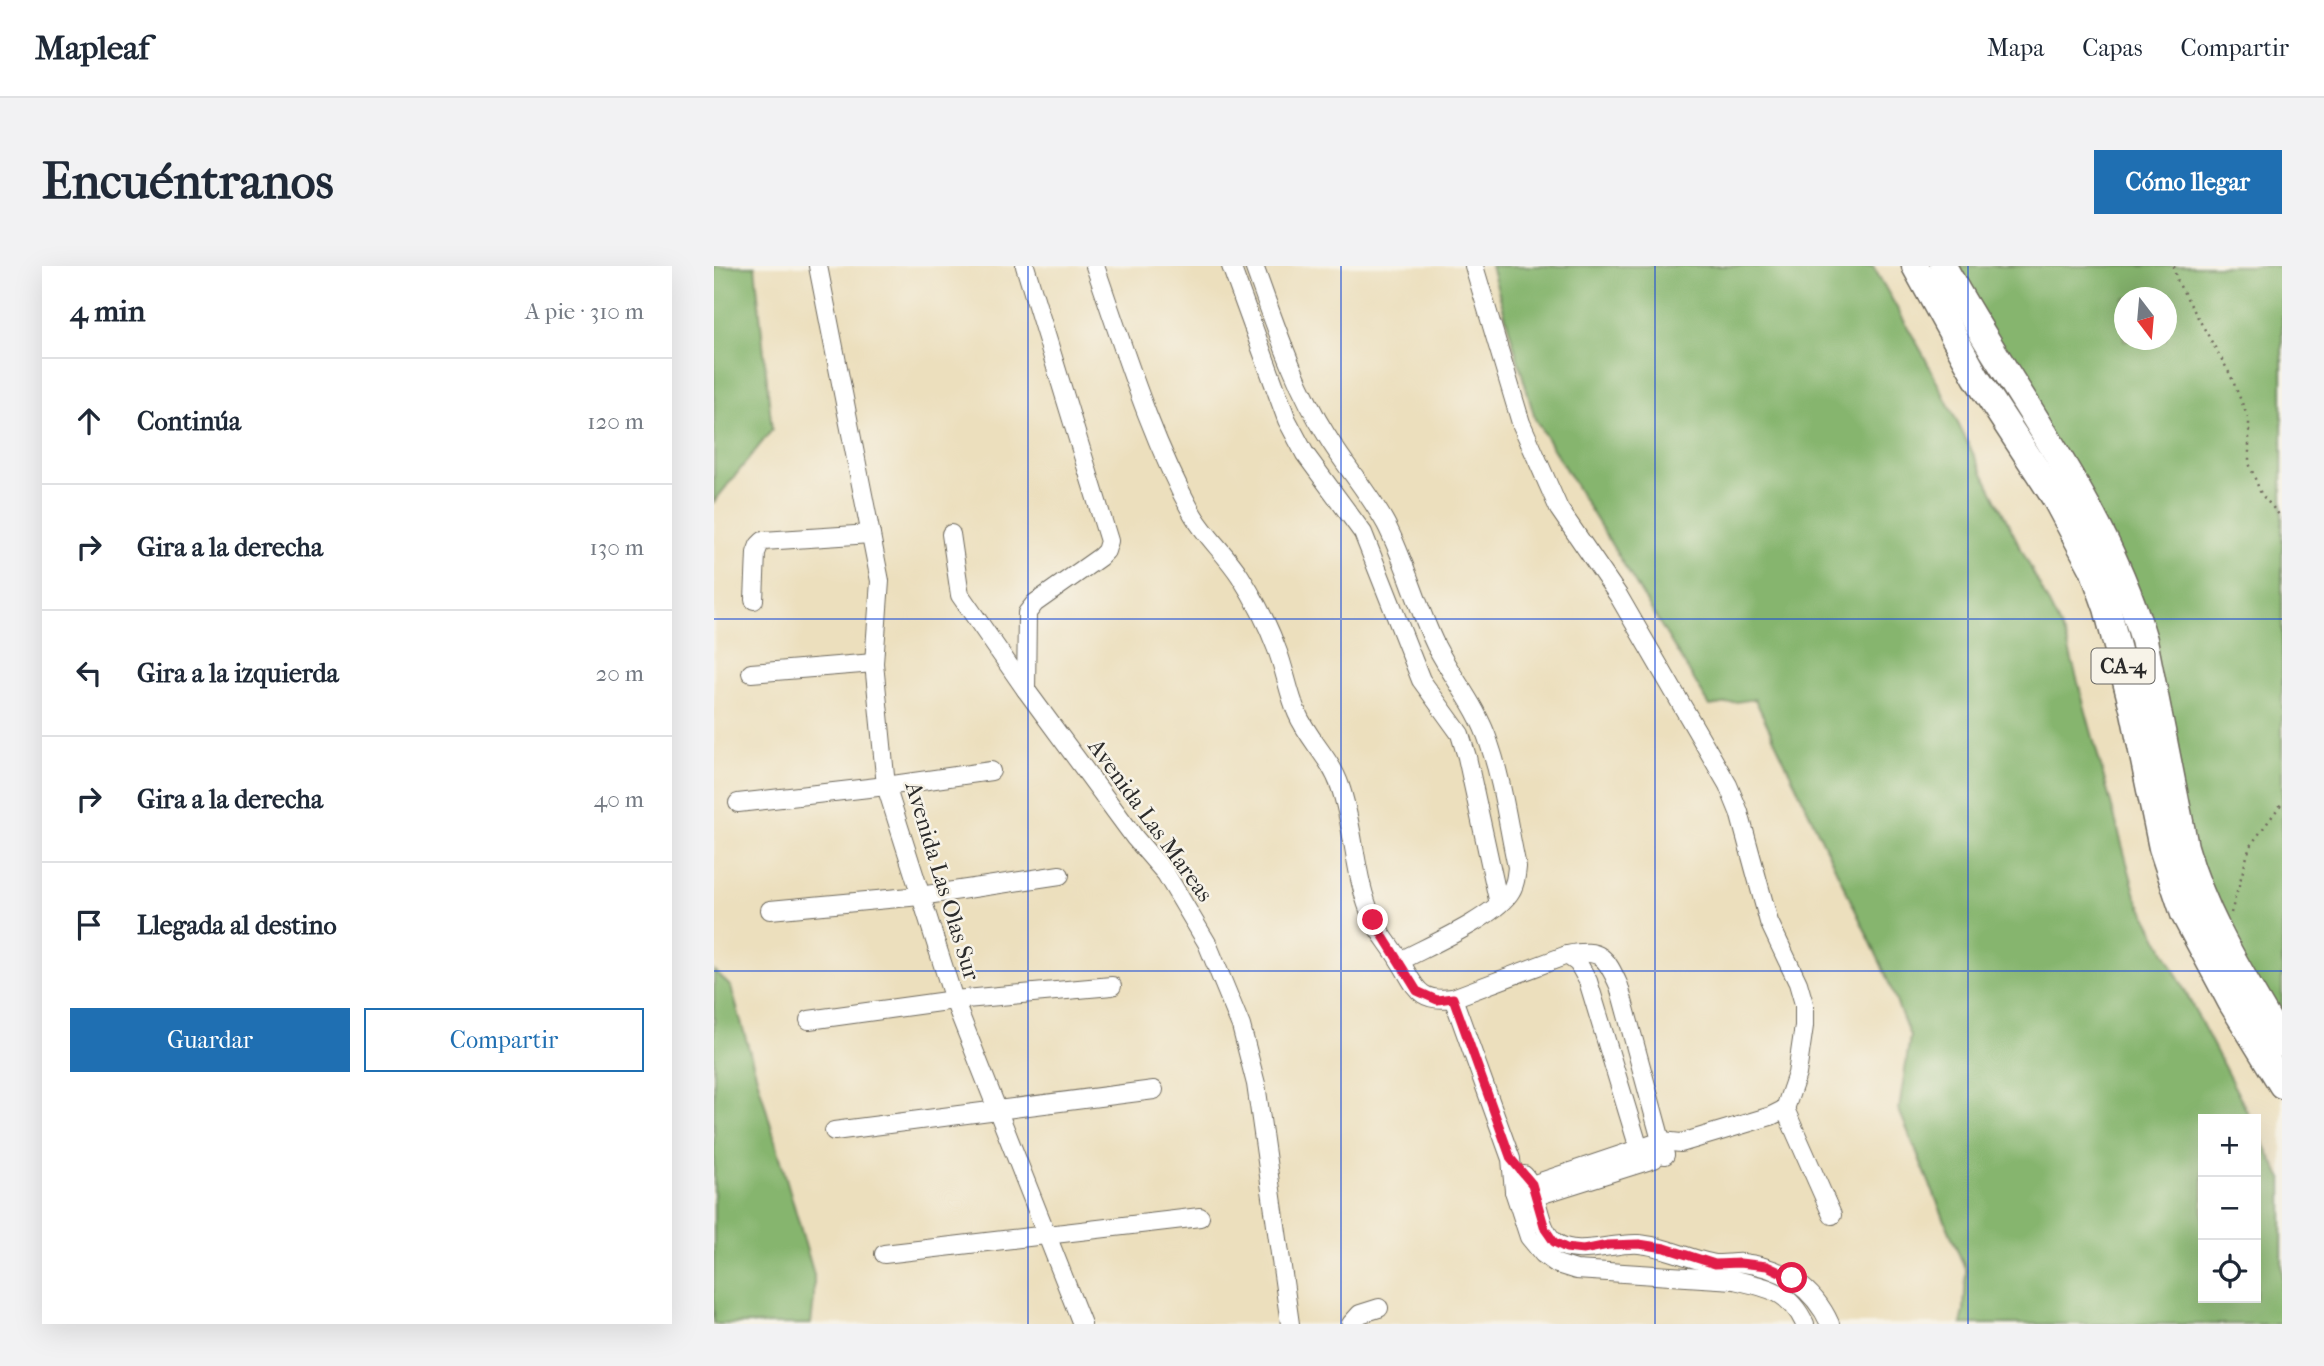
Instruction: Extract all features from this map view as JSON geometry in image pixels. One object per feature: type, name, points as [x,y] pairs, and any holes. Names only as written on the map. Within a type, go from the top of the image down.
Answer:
[{"type":"highway","name":"CA-4","points":[[1916,266],[1976,377],[2055,498],[2093,569],[2107,608],[2134,712],[2162,848],[2185,914],[2231,1002],[2282,1085]]},
{"type":"highway","name":"CA-4","points":[[1943,266],[1973,323],[2079,489],[2116,562],[2144,640],[2185,847],[2198,888],[2222,942],[2282,1044]]},
{"type":"street","name":"Avenida Las Olas Sur","points":[[818,266],[880,581],[874,663],[886,786],[954,1000],[1082,1324]]},
{"type":"street","points":[[1025,266],[1109,541],[1106,551],[1100,557],[1035,603],[1027,613],[1026,690]]},
{"type":"street","points":[[1095,266],[1144,405],[1178,484],[1193,514],[1238,574],[1256,604],[1276,646],[1297,713],[1339,784],[1364,895],[1373,920],[1417,991],[1437,1000],[1453,998],[1567,955],[1585,951],[1601,955],[1610,965],[1626,1010],[1663,1148]]},
{"type":"street","points":[[1231,266],[1287,420],[1305,454],[1363,533],[1421,680],[1460,734],[1499,904]]},
{"type":"street","points":[[1254,266],[1287,356],[1310,408],[1386,524],[1433,640],[1449,671],[1474,708],[1490,744],[1517,867],[1510,893],[1488,913],[1400,961]]},
{"type":"street","points":[[1474,266],[1521,424],[1559,509],[1625,607],[1728,785],[1739,812],[1769,922],[1798,983],[1804,1004],[1804,1027],[1797,1073],[1785,1109],[1832,1216]]},
{"type":"street","points":[[1363,533],[1386,524]]},
{"type":"street","points":[[754,600],[758,545],[764,541],[871,534]]},
{"type":"street","name":"Avenida Las Mareas","points":[[951,534],[960,595],[1135,838],[1166,874],[1212,955],[1241,1026],[1256,1084],[1290,1324]]},
{"type":"street","points":[[751,673],[874,663]]},
{"type":"street","points":[[738,803],[990,771]]},
{"type":"street","points":[[770,911],[920,896],[1060,875]]},
{"type":"street","points":[[1567,955],[1578,963],[1588,981],[1641,1155]]},
{"type":"street","points":[[808,1020],[954,1000],[1112,986]]},
{"type":"street","points":[[1453,998],[1511,1159],[1515,1197],[1529,1237],[1543,1254],[1557,1264],[1576,1270],[1734,1280],[1760,1286],[1780,1293],[1796,1307],[1805,1324]]},
{"type":"street","points":[[835,1131],[1154,1090]]},
{"type":"street","points":[[1515,1197],[1771,1116],[1785,1109]]},
{"type":"street","points":[[1511,1159],[1534,1190],[1545,1229],[1554,1242],[1566,1248],[1583,1250],[1608,1245],[1639,1244],[1665,1248],[1715,1264],[1767,1266],[1792,1278],[1812,1294],[1830,1324]]},
{"type":"street","points":[[884,1254],[1199,1217]]},
{"type":"street","points":[[1352,1324],[1360,1314],[1379,1308]]},
{"type":"path","points":[[2174,266],[2176,279],[2230,374],[2249,420],[2249,463],[2261,494],[2282,518]]},
{"type":"path","points":[[2222,942],[2250,846],[2282,803]]},
{"type":"green space","points":[[714,266],[755,266],[772,430],[714,502]]},
{"type":"green space","points":[[1491,266],[1873,266],[1923,354],[2066,638],[2136,896],[2248,1114],[2198,1114],[2198,1303],[2261,1303],[2261,1138],[2282,1179],[2282,1324],[1961,1324],[1966,1271],[1899,1110],[1910,1036],[1881,964],[1755,699],[1710,706],[1535,419]]},
{"type":"green space","points":[[1935,266],[2282,266],[2282,1064],[2180,871],[2102,559]]},
{"type":"green space","points":[[714,970],[731,987],[814,1275],[811,1324],[714,1324]]},
{"type":"route","points":[[1373,920],[1417,991],[1437,1000],[1453,998],[1511,1159],[1532,1184],[1545,1229],[1554,1242],[1566,1248],[1583,1250],[1608,1245],[1639,1244],[1665,1248],[1715,1264],[1767,1266],[1792,1278]]}]
